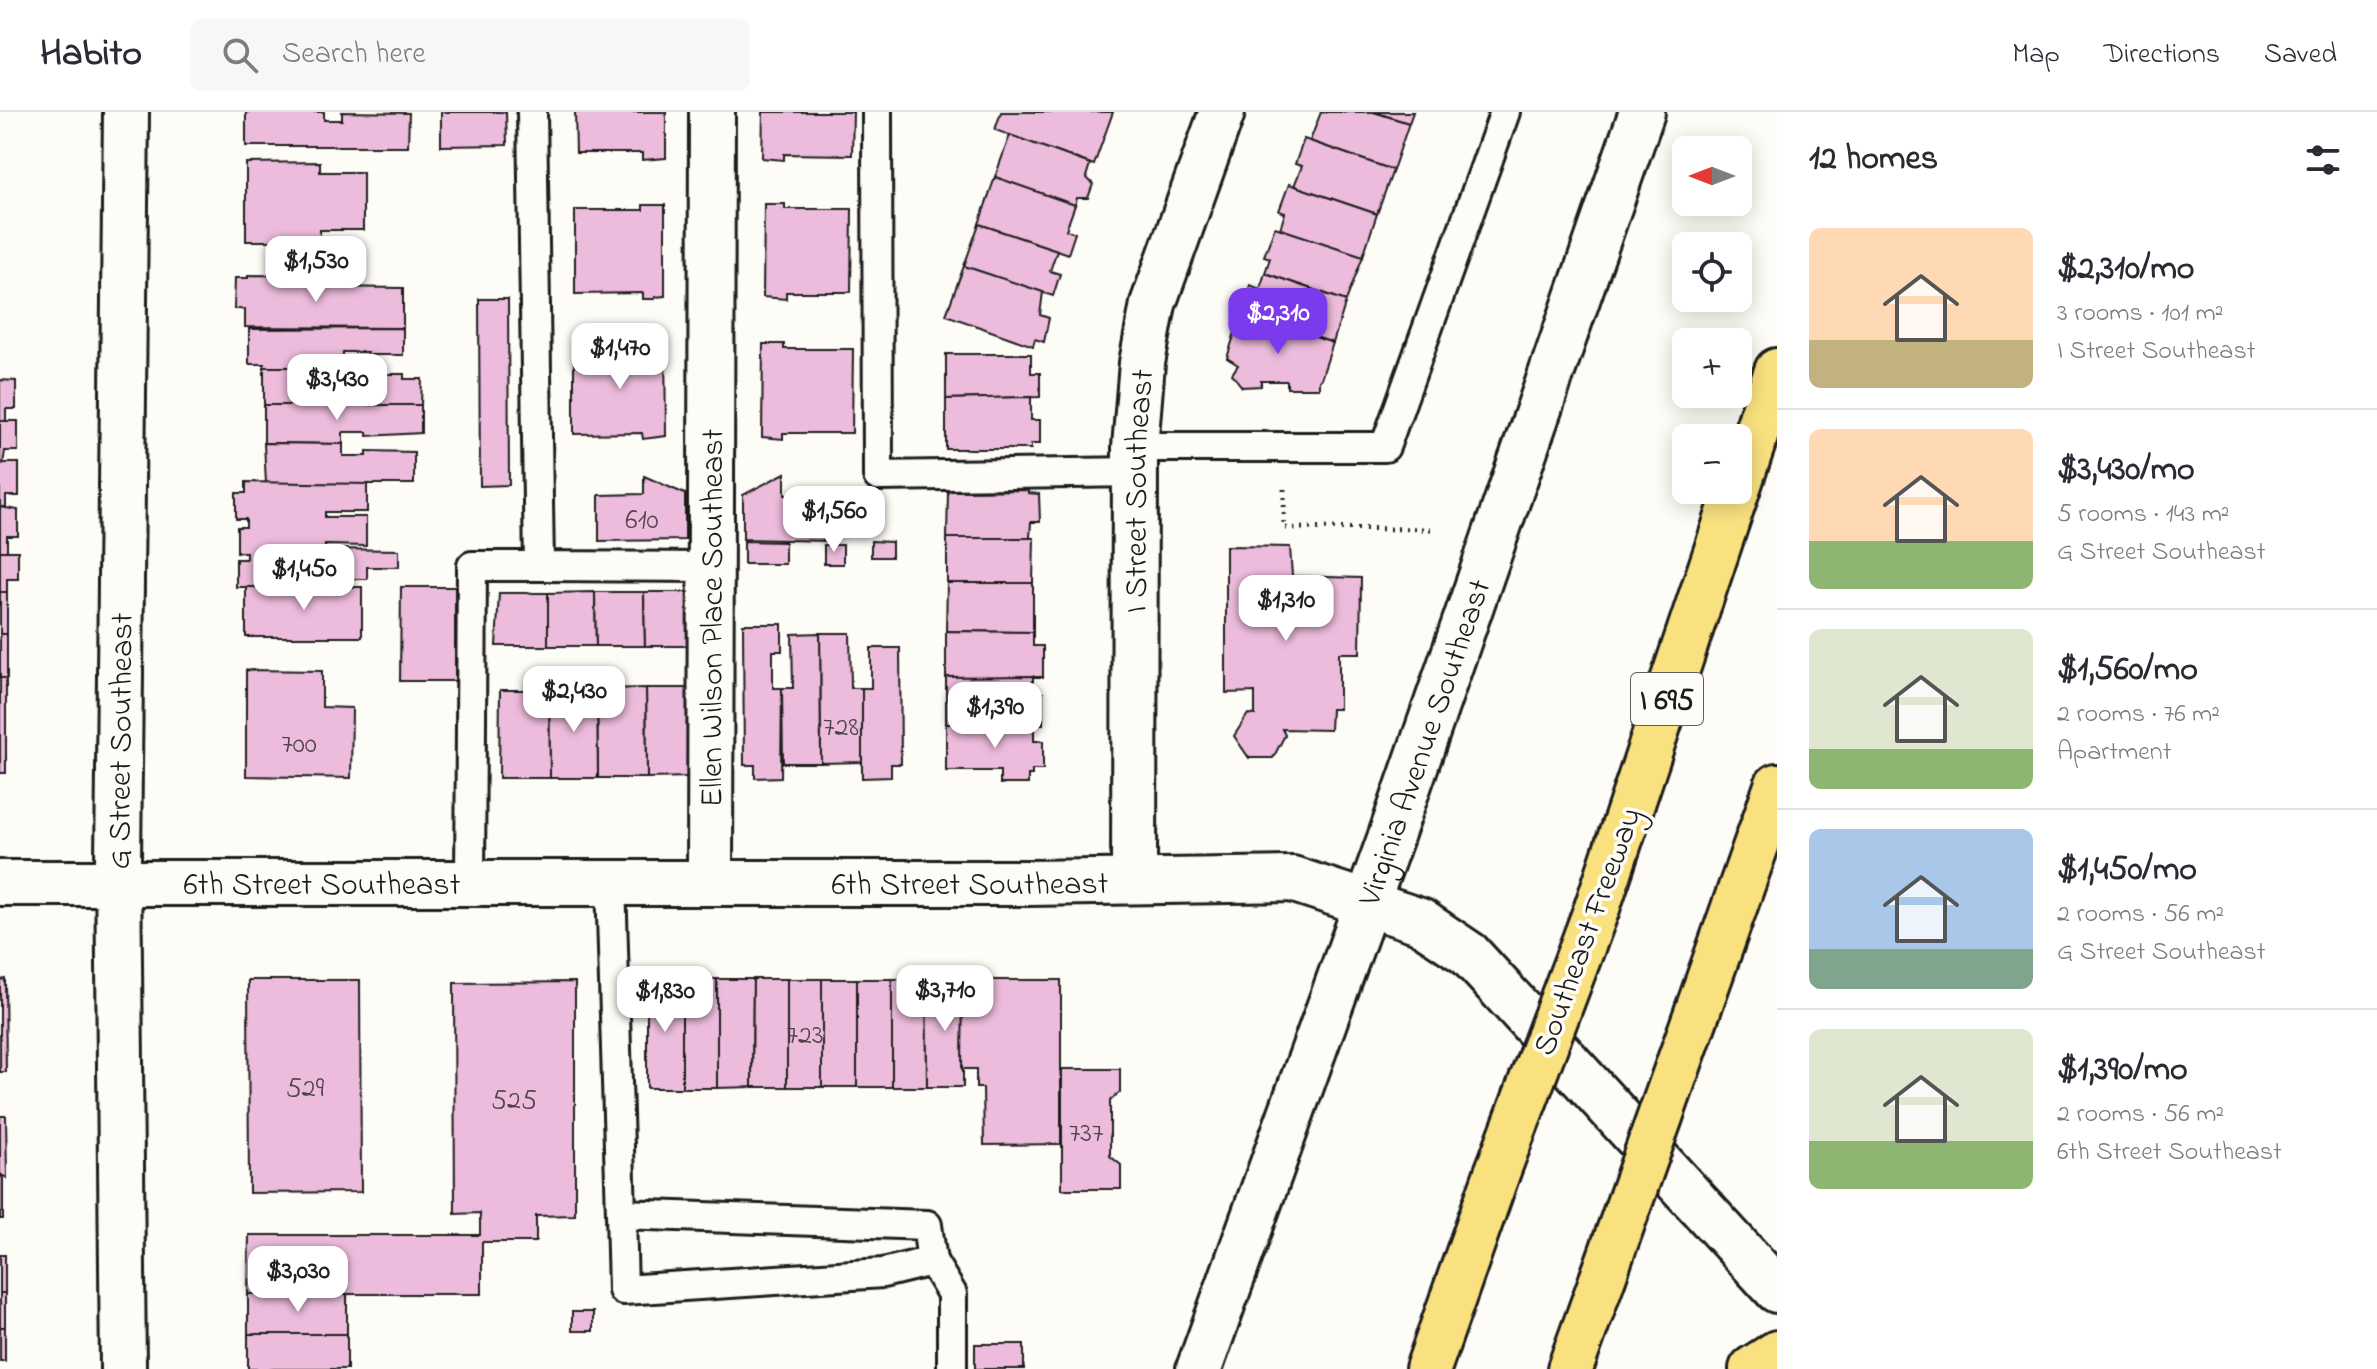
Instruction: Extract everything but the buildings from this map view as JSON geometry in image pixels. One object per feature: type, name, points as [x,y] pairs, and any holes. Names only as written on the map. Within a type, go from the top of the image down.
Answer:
[{"type":"highway","name":"Southeast Freeway","points":[[1752,447],[1777,371]]},
{"type":"highway","name":"Southeast Freeway","points":[[1428,1369],[1497,1173],[1597,908],[1733,504]]},
{"type":"highway","points":[[1570,1369],[1777,786]]},
{"type":"highway","points":[[1752,1369],[1777,1353]]},
{"type":"street","name":"G Street Southeast","points":[[123,1369],[118,883],[126,112]]},
{"type":"street","name":"Ellen Wilson Place Southeast","points":[[710,882],[712,112]]},
{"type":"street","name":"I Street Southeast","points":[[1134,881],[1135,460],[1142,363],[1153,304],[1222,112]]},
{"type":"street","name":"Virginia Avenue Southeast","points":[[1199,1369],[1366,904],[1642,112]]},
{"type":"street","name":"6th Street Southeast","points":[[0,883],[1292,879],[1420,921],[1469,954],[1777,1290]]},
{"type":"lane","points":[[532,112],[539,566]]},
{"type":"lane","points":[[877,112],[878,476],[1385,447],[1505,112]]},
{"type":"lane","points":[[470,882],[472,566],[711,567]]},
{"type":"lane","points":[[611,882],[623,1290],[883,1273],[932,1261]]},
{"type":"lane","points":[[621,1214],[927,1225],[932,1261],[952,1294],[952,1369]]},
{"type":"path","points":[[1284,484],[1284,528],[1436,529]]}]
